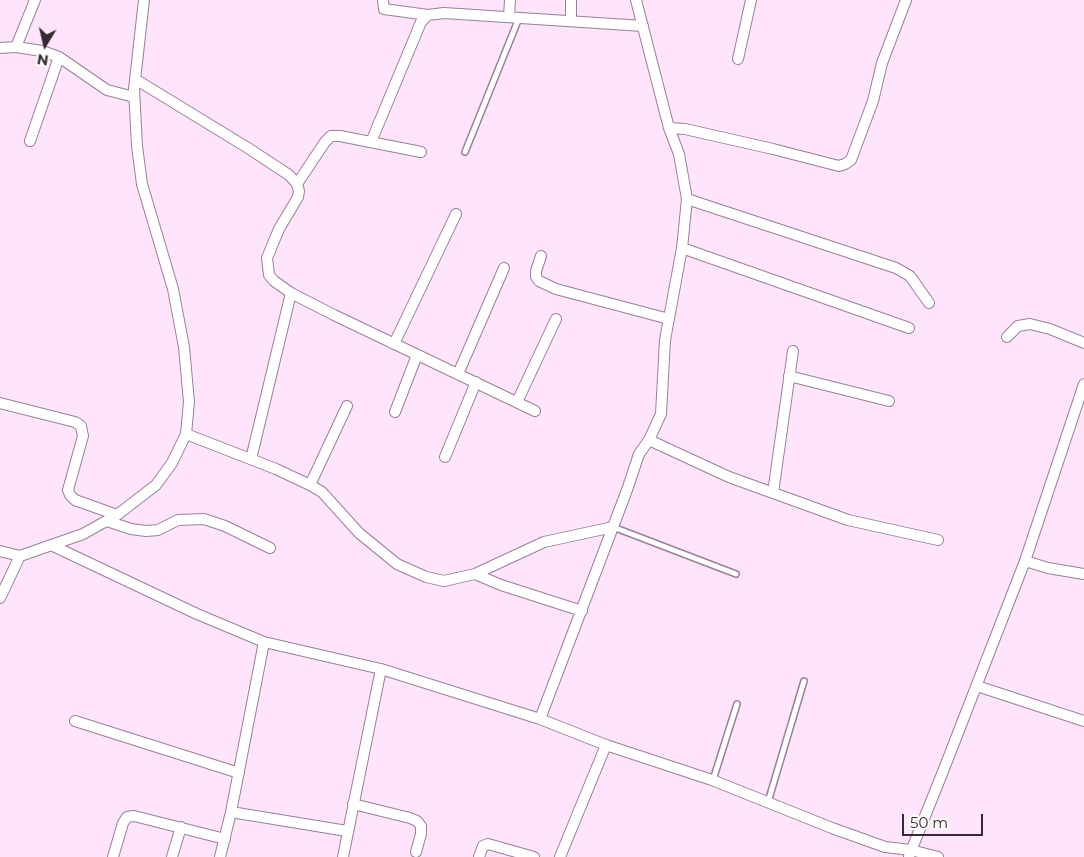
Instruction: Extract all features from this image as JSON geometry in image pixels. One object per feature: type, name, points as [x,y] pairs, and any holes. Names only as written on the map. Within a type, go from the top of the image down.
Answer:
[{"type":"street","points":[[16,47],[35,0]]},
{"type":"street","points":[[0,551],[20,556],[83,534],[117,515],[156,485],[172,463],[186,434],[189,402],[184,347],[173,289],[142,184],[134,97],[144,0]]},
{"type":"street","points":[[383,0],[384,9],[428,15],[444,13],[643,26]]},
{"type":"street","points":[[510,0],[514,17]]},
{"type":"street","points":[[570,21],[571,0]]},
{"type":"street","points":[[540,719],[582,611],[639,454],[649,440],[661,414],[665,340],[682,248],[687,199],[679,154],[669,128],[636,0]]},
{"type":"street","points":[[738,59],[750,0]]},
{"type":"street","points":[[669,128],[685,129],[839,166],[845,164],[851,160],[873,101],[882,63],[906,0]]},
{"type":"street","points":[[371,142],[421,22],[428,15]]},
{"type":"street","points":[[0,48],[16,47],[42,51],[59,57],[107,90],[134,97]]},
{"type":"street","points":[[30,141],[59,57]]},
{"type":"street","points":[[135,79],[248,148],[289,175],[298,184],[298,197],[279,229],[268,258],[269,275],[274,281],[291,293],[417,356],[535,411]]},
{"type":"street","points":[[298,184],[324,142],[331,136],[340,136],[421,152]]},
{"type":"street","points":[[687,199],[896,268],[910,276],[929,303]]},
{"type":"street","points":[[394,344],[456,214]]},
{"type":"street","points":[[682,248],[909,328]]},
{"type":"street","points":[[541,256],[536,271],[536,277],[539,281],[556,289],[669,318]]},
{"type":"street","points":[[458,374],[504,268]]},
{"type":"street","points":[[251,459],[291,293]]},
{"type":"street","points":[[517,402],[556,319]]},
{"type":"street","points":[[1007,337],[1018,326],[1030,324],[1050,329],[1084,343]]},
{"type":"street","points":[[773,493],[793,351]]},
{"type":"street","points":[[394,412],[417,356]]},
{"type":"street","points":[[789,376],[888,401]]},
{"type":"street","points":[[444,457],[476,382]]},
{"type":"street","points":[[909,854],[1025,562],[1084,384]]},
{"type":"street","points":[[0,403],[75,422],[81,426],[83,436],[68,490],[70,495],[75,500],[117,515]]},
{"type":"street","points":[[310,485],[347,406]]},
{"type":"street","points":[[186,434],[251,459],[310,485],[322,492],[359,533],[397,564],[426,577],[444,581],[475,574],[544,542],[613,527]]},
{"type":"street","points":[[649,440],[729,477],[848,520],[938,540]]},
{"type":"street","points":[[107,521],[131,529],[146,531],[158,530],[178,520],[204,519],[226,526],[270,548]]},
{"type":"street","points":[[52,545],[197,614],[264,642],[380,669],[540,719],[606,745],[712,780],[885,847],[909,854],[938,857]]},
{"type":"street","points":[[0,598],[20,556]]},
{"type":"street","points":[[1025,562],[1084,574]]},
{"type":"street","points":[[475,574],[501,585],[582,611]]},
{"type":"street","points":[[220,857],[239,773],[264,642]]},
{"type":"street","points":[[343,857],[380,669]]},
{"type":"street","points":[[976,686],[1084,721]]},
{"type":"street","points":[[75,721],[239,773]]},
{"type":"street","points":[[560,857],[606,745]]},
{"type":"street","points":[[353,804],[417,821],[421,826],[421,834],[416,852]]},
{"type":"street","points":[[231,812],[348,831]]},
{"type":"street","points":[[112,857],[123,823],[127,817],[134,816],[225,839]]},
{"type":"street","points":[[172,857],[181,828]]},
{"type":"street","points":[[479,857],[483,846],[488,844],[534,857]]},
{"type":"lane","points":[[465,152],[514,17]]},
{"type":"lane","points":[[613,527],[736,574]]},
{"type":"lane","points":[[768,803],[804,681]]},
{"type":"lane","points":[[712,780],[737,704]]}]
